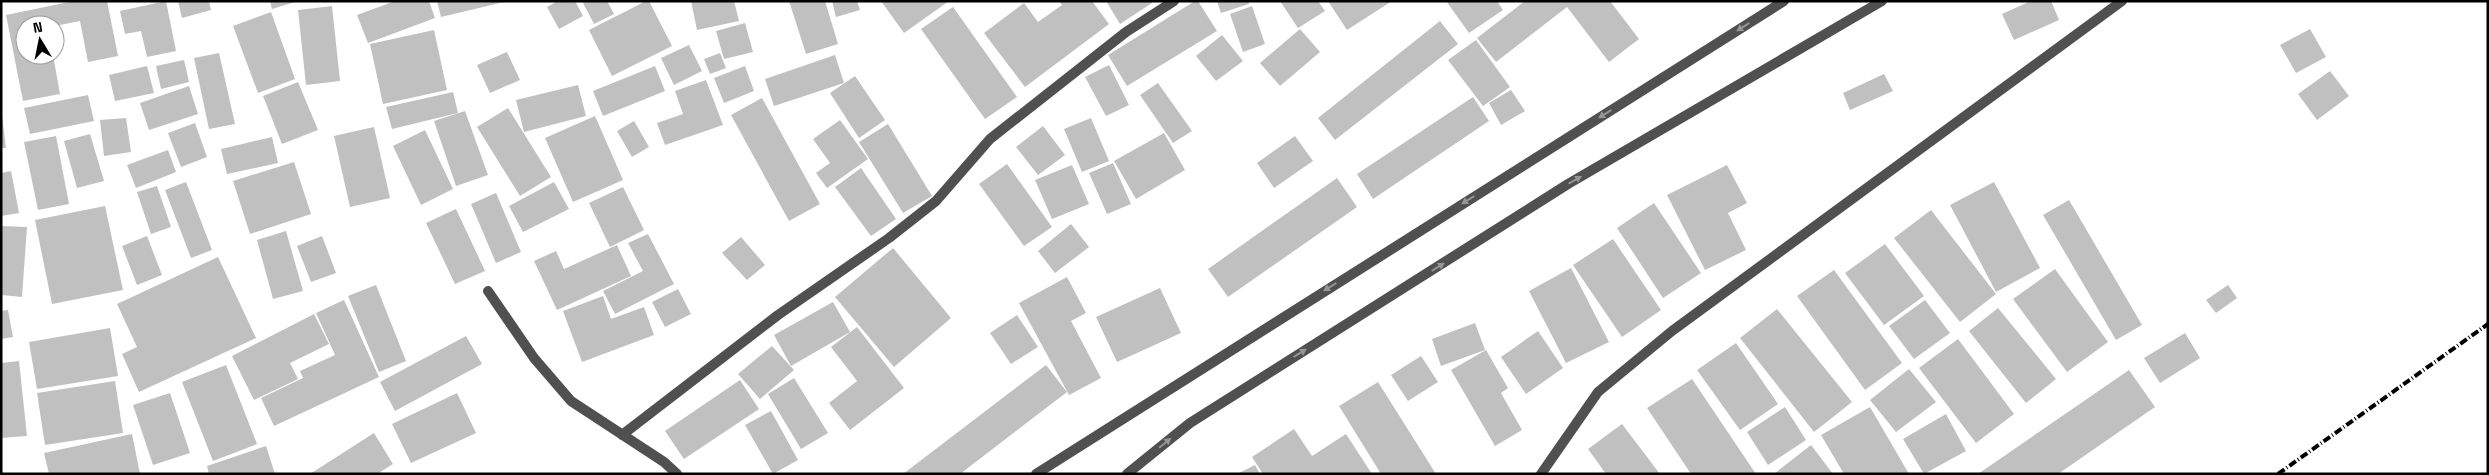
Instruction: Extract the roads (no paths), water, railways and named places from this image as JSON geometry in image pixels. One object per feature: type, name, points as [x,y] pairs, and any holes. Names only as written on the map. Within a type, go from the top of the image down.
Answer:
[{"type":"street","points":[[622,435],[778,315],[889,238],[936,201],[990,140],[1126,32],[1174,1]]},
{"type":"street","points":[[1036,474],[1784,1]]},
{"type":"street","points":[[1127,474],[1190,423],[1551,195],[1882,1]]},
{"type":"street","points":[[1540,474],[1598,392],[1672,331],[2122,1]]},
{"type":"street","points":[[488,291],[534,358],[572,401],[664,462],[677,474]]},
{"type":"railway","points":[[2278,474],[2488,324]]}]
